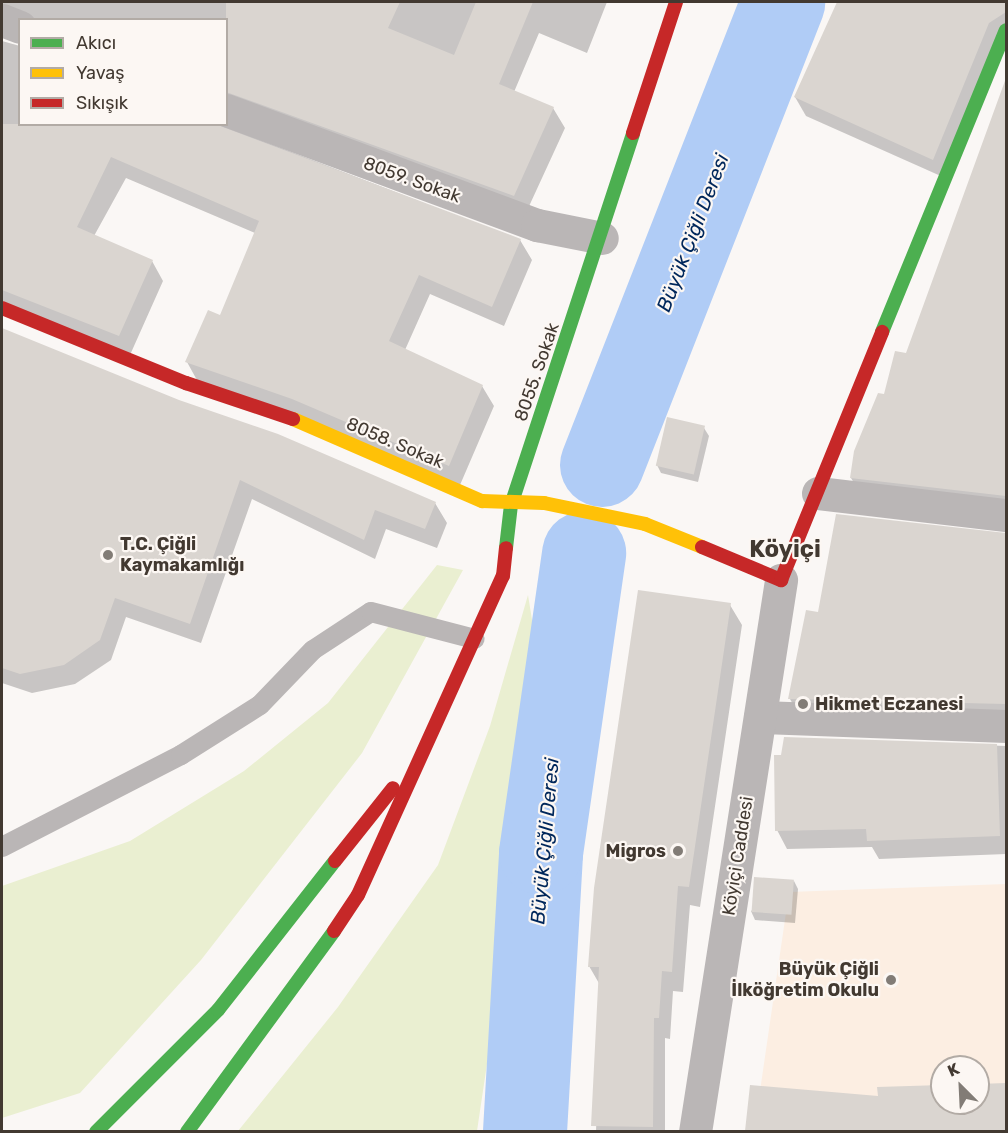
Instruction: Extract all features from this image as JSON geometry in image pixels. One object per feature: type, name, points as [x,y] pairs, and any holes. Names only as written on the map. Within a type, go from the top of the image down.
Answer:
[{"type":"street","name":"8055. Sokak","points":[[424,749],[503,576],[512,505],[602,238],[676,2]]},
{"type":"street","points":[[2,20],[18,26]]},
{"type":"street","points":[[781,580],[1006,30]]},
{"type":"street","name":"8059. Sokak","points":[[228,111],[537,225],[602,238]]},
{"type":"street","name":"8058. Sokak","points":[[2,308],[186,383],[285,416],[482,501],[512,505],[544,503],[645,524],[781,580]]},
{"type":"street","points":[[818,493],[1006,515]]},
{"type":"street","name":"Köyiçi Caddesi","points":[[695,1131],[781,580]]},
{"type":"street","points":[[760,717],[1006,726]]},
{"type":"street","points":[[96,1131],[218,1010],[424,749]]},
{"type":"street","points":[[187,1131],[291,995],[358,895],[424,749]]},
{"type":"lane","points":[[2,847],[181,755],[260,705],[313,650],[371,612],[475,639]]},
{"type":"shaded area","name":"Büyük Çiğli İlköğretim Okulu","points":[[1006,884],[1006,1131],[754,1132],[789,892]]},
{"type":"green space","points":[[437,565],[463,570],[362,753],[201,960],[80,1093],[2,1118],[2,886],[130,841],[244,771],[328,703]]},
{"type":"green space","points":[[528,595],[543,688],[477,1131],[238,1131],[338,1007],[438,865],[490,726]]},
{"type":"building","points":[[226,2],[400,2],[388,28],[454,55],[476,2],[533,2],[499,84],[554,107],[514,196],[228,93],[228,18],[226,18]]},
{"type":"building","points":[[837,2],[1006,2],[1006,12],[989,23],[933,160],[794,97]]},
{"type":"building","points":[[1006,78],[1006,496],[850,478],[854,451],[878,393],[884,394],[895,351],[906,353]]},
{"type":"building","points":[[2,124],[18,124],[18,126],[220,126],[521,239],[492,307],[419,275],[389,341],[483,385],[449,466],[292,399],[185,362],[208,310],[220,315],[259,221],[111,157],[77,227],[153,260],[119,336],[2,290]]},
{"type":"building","points":[[2,328],[179,400],[278,434],[436,502],[425,529],[375,510],[364,540],[240,480],[190,624],[115,598],[100,640],[64,665],[20,674],[2,668]]},
{"type":"building","points":[[667,417],[705,426],[694,474],[656,466]]},
{"type":"building","points":[[836,514],[1006,533],[1006,704],[788,699],[806,610],[818,612]]},
{"type":"building","points":[[638,590],[731,603],[689,887],[678,886],[672,972],[662,971],[659,1018],[654,1018],[653,1127],[591,1126],[599,967],[588,967],[594,888]]},
{"type":"building","points":[[784,737],[997,744],[1000,836],[867,841],[866,829],[775,831],[774,755],[781,755]]},
{"type":"building","points":[[754,877],[794,880],[791,915],[752,912]]},
{"type":"building","points":[[1006,1083],[1006,1131],[745,1131],[750,1085],[878,1096],[877,1087],[930,1085],[930,1115],[990,1115],[990,1084]]},
{"type":"waterway","name":"Büyük Çiğli Deresi","points":[[602,465],[783,2]]},
{"type":"waterway","name":"Büyük Çiğli Deresi","points":[[525,1132],[541,853],[584,553]]},
{"type":"traffic: fast","points":[[882,332],[1006,30]]},
{"type":"traffic: fast","points":[[506,548],[511,505],[633,133]]},
{"type":"traffic: fast","points":[[96,1132],[218,1010],[335,861]]},
{"type":"traffic: fast","points":[[187,1132],[334,931]]},
{"type":"traffic: slow","points":[[293,419],[482,501],[544,503],[645,524],[702,547]]},
{"type":"traffic: jam","points":[[633,133],[676,2]]},
{"type":"traffic: jam","points":[[2,308],[186,383],[293,419]]},
{"type":"traffic: jam","points":[[702,547],[781,580],[882,332]]},
{"type":"traffic: jam","points":[[334,931],[358,895],[503,576],[506,548]]},
{"type":"traffic: jam","points":[[335,861],[393,788]]},
{"type":"place","name":"T.C. Çiğli Kaymakamlığı","points":[[108,555]]},
{"type":"place","name":"Hikmet Eczanesi","points":[[803,704]]},
{"type":"place","name":"Migros","points":[[678,851]]},
{"type":"place","name":"Büyük Çiğli İlköğretim Okulu","points":[[891,980]]},
{"type":"district","name":"Köyiçi","points":[[785,550]]}]
